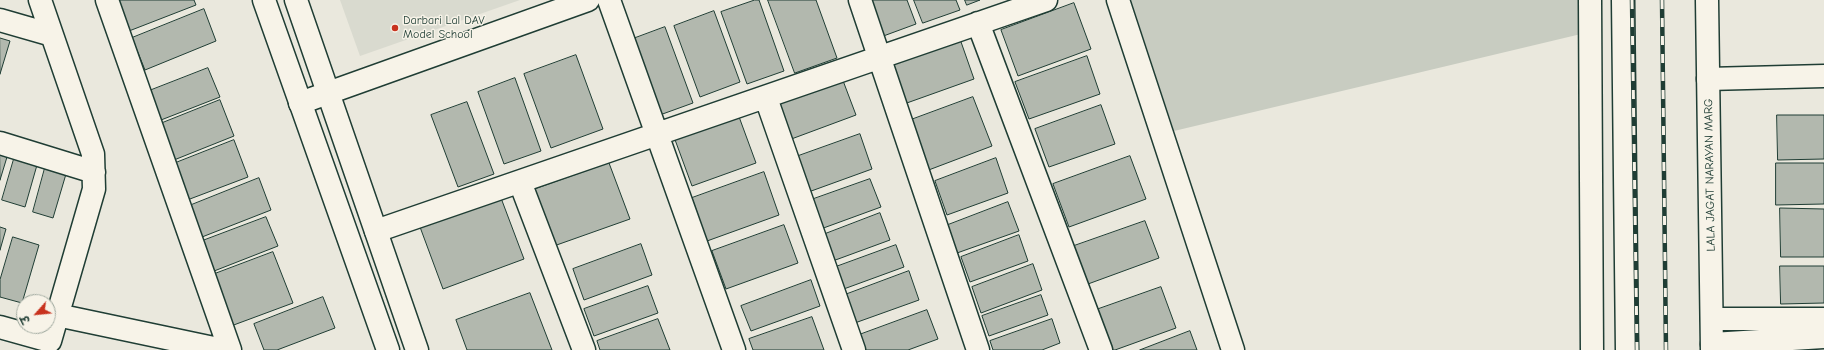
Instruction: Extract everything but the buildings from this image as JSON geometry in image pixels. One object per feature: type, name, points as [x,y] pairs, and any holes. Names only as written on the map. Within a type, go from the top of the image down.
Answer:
[{"type":"street","points":[[0,327],[50,341],[94,189],[93,154],[40,0]]},
{"type":"street","points":[[107,0],[230,350]]},
{"type":"street","points":[[264,0],[388,350]]},
{"type":"street","points":[[296,0],[417,350]]},
{"type":"street","points":[[300,103],[588,0]]},
{"type":"street","points":[[609,0],[734,350]]},
{"type":"street","points":[[860,0],[978,350]]},
{"type":"street","points":[[376,231],[766,98],[1046,0]]},
{"type":"street","points":[[1118,0],[1233,350]]},
{"type":"street","points":[[1590,0],[1592,350]]},
{"type":"street","points":[[1623,0],[1626,350]]},
{"type":"street","name":"LALA JAGAT NARAYAN MARG","points":[[1707,0],[1712,347]]},
{"type":"street","points":[[0,20],[52,35]]},
{"type":"street","points":[[978,23],[1101,350]]},
{"type":"street","points":[[1708,79],[1824,76]]},
{"type":"street","points":[[766,98],[854,350]]},
{"type":"street","points":[[0,143],[94,172]]},
{"type":"street","points":[[520,182],[584,350]]},
{"type":"street","points":[[57,315],[223,350]]},
{"type":"street","points":[[1712,318],[1824,319]]},
{"type":"street","points":[[1712,347],[1824,337]]},
{"type":"shaded area","name":"Darbari Lal DAV Model School","points":[[340,0],[520,0],[360,56]]},
{"type":"shaded area","points":[[1131,0],[1580,0],[1581,34],[1174,131]]},
{"type":"railway","points":[[1632,0],[1637,350]]},
{"type":"railway","points":[[1662,0],[1666,350]]},
{"type":"place","name":"Darbari Lal DAV Model School","points":[[395,28]]}]
